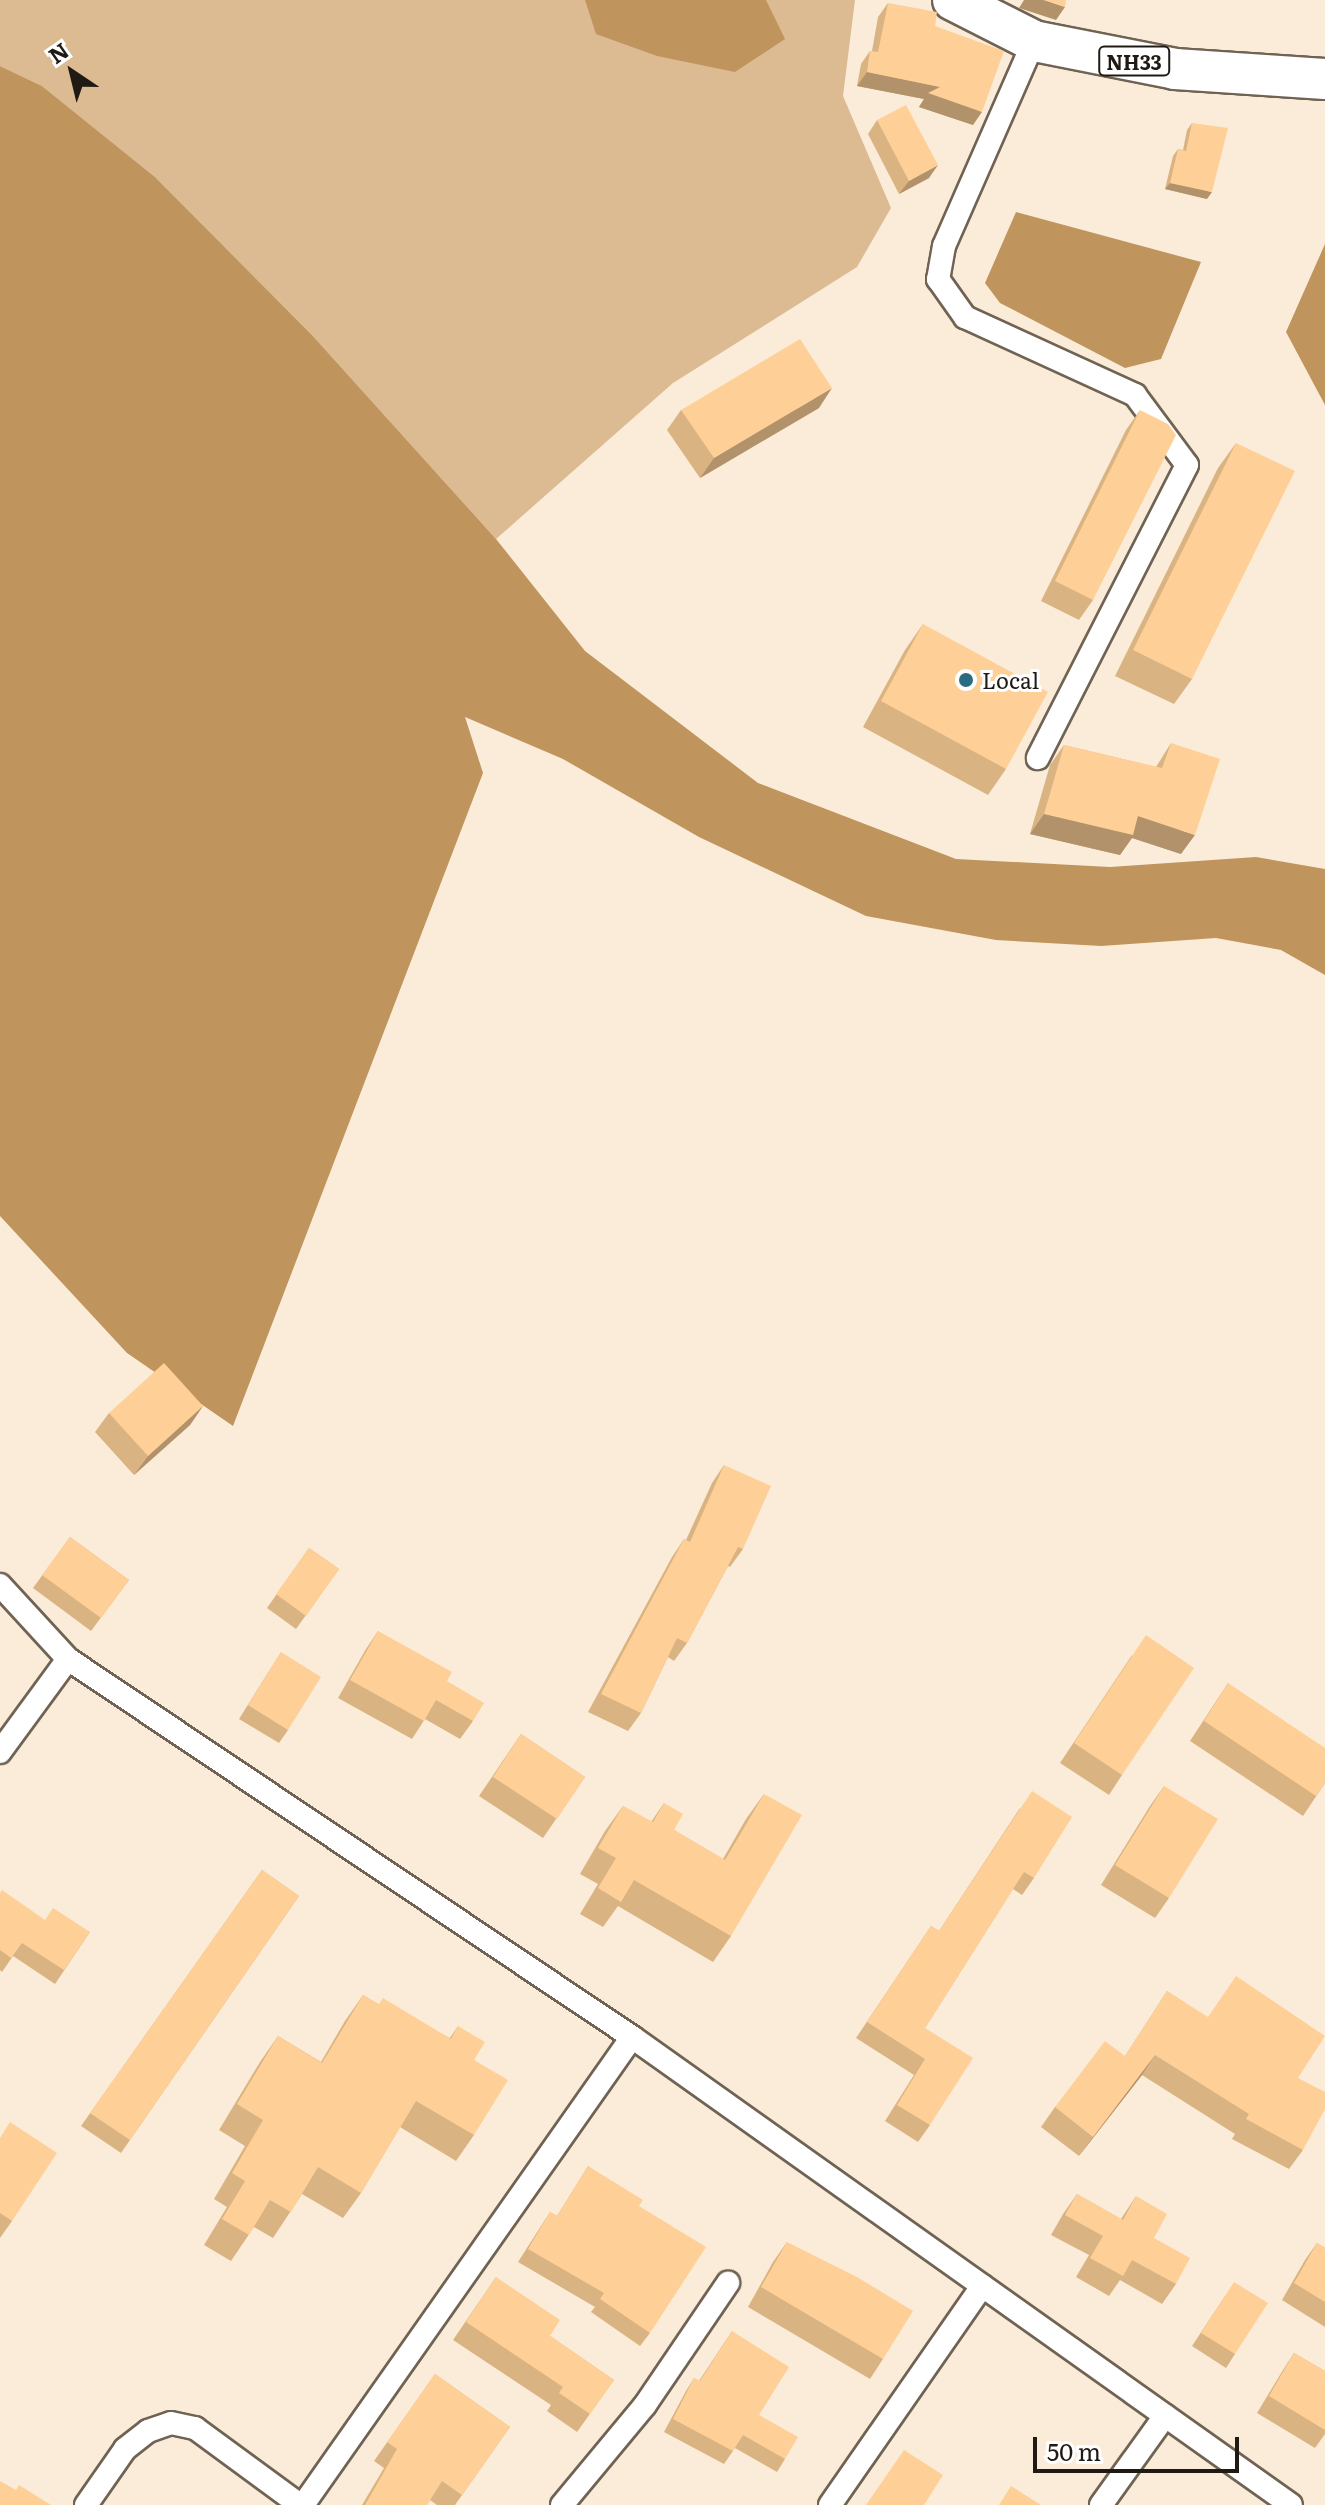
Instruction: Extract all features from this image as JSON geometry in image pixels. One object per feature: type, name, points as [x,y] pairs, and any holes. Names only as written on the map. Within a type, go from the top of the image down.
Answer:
[{"type":"highway","name":"NH33","points":[[953,0],[1034,41],[1175,69],[1325,79]]},
{"type":"street","points":[[1034,41],[944,246],[938,279],[965,317],[1135,395],[1187,465],[1038,758]]},
{"type":"street","points":[[0,1585],[68,1659],[632,2037],[1291,2505]]},
{"type":"street","points":[[0,1752],[68,1659]]},
{"type":"street","points":[[86,2505],[125,2449],[148,2431],[171,2423],[195,2428],[302,2505],[632,2037]]},
{"type":"street","points":[[562,2505],[645,2405],[728,2283]]},
{"type":"street","points":[[830,2505],[982,2286]]},
{"type":"street","points":[[1101,2505],[1165,2416]]},
{"type":"shaded area","points":[[0,0],[855,0],[843,96],[891,208],[857,267],[673,383],[496,539],[312,335],[155,177],[42,86],[0,66]]},
{"type":"shaded area","points":[[585,0],[766,0],[785,39],[735,72],[657,56],[596,34]]},
{"type":"shaded area","points":[[0,66],[42,86],[155,177],[312,335],[496,539],[585,651],[758,783],[956,859],[1110,867],[1256,857],[1325,869],[1325,975],[1281,950],[1216,938],[1101,946],[996,940],[866,916],[699,837],[563,759],[465,717],[483,773],[233,1426],[127,1353],[0,1216]]},
{"type":"shaded area","points":[[1016,212],[1201,262],[1161,359],[1125,368],[1000,303],[985,283]]},
{"type":"shaded area","points":[[1325,244],[1325,405],[1286,332]]},
{"type":"building","points":[[1044,0],[1066,0],[1065,7]]},
{"type":"building","points":[[888,3],[937,12],[935,26],[1004,51],[982,112],[928,93],[940,87],[867,72],[870,51],[878,52]]},
{"type":"building","points":[[906,105],[938,165],[909,181],[877,120]]},
{"type":"building","points":[[1192,123],[1228,128],[1212,192],[1170,183],[1178,149],[1186,151]]},
{"type":"building","points":[[800,339],[832,388],[714,458],[681,410]]},
{"type":"building","points":[[1140,410],[1168,424],[1176,435],[1093,600],[1055,581]]},
{"type":"building","points":[[1236,443],[1295,471],[1192,679],[1133,650]]},
{"type":"building","points":[[923,624],[1048,692],[1006,769],[881,701]]},
{"type":"building","points":[[1171,743],[1220,759],[1195,835],[1138,816],[1133,835],[1044,814],[1064,745],[1162,768]]},
{"type":"building","points":[[164,1363],[203,1406],[148,1456],[109,1413]]},
{"type":"building","points":[[724,1465],[771,1486],[743,1549],[738,1547],[687,1643],[677,1638],[641,1713],[601,1694],[684,1539],[690,1542]]},
{"type":"building","points":[[70,1537],[129,1580],[101,1618],[42,1575]]},
{"type":"building","points":[[309,1548],[339,1569],[306,1616],[276,1594]]},
{"type":"building","points":[[378,1631],[452,1672],[447,1681],[484,1703],[473,1721],[436,1700],[424,1721],[350,1680]]},
{"type":"building","points":[[1146,1635],[1194,1668],[1122,1775],[1074,1743]]},
{"type":"building","points":[[281,1652],[321,1677],[288,1730],[248,1705]]},
{"type":"building","points":[[1228,1683],[1325,1748],[1325,1783],[1316,1796],[1204,1721]]},
{"type":"building","points":[[521,1734],[585,1777],[557,1819],[493,1777]]},
{"type":"building","points":[[1164,1786],[1218,1819],[1169,1898],[1115,1865]]},
{"type":"building","points":[[1032,1791],[1072,1817],[1034,1878],[1024,1872],[925,2028],[973,2058],[930,2125],[897,2105],[925,2059],[867,2022],[931,1926],[939,1931]]},
{"type":"building","points":[[764,1794],[802,1815],[731,1936],[634,1880],[621,1902],[598,1888],[616,1858],[598,1848],[623,1806],[653,1822],[664,1803],[683,1814],[674,1830],[725,1860]]},
{"type":"building","points":[[262,1870],[299,1896],[130,2140],[90,2113]]},
{"type":"building","points":[[2,1890],[45,1920],[53,1908],[90,1932],[64,1970],[22,1943],[11,1958],[0,1950]]},
{"type":"building","points":[[1236,1976],[1325,2036],[1298,2078],[1325,2092],[1325,2109],[1303,2150],[1246,2119],[1249,2114],[1155,2055],[1093,2137],[1055,2107],[1105,2041],[1125,2056],[1167,1991],[1208,2017]]},
{"type":"building","points":[[363,1995],[379,2004],[383,1998],[451,2039],[458,2026],[485,2042],[474,2060],[508,2080],[474,2135],[416,2101],[361,2193],[318,2167],[291,2212],[270,2200],[249,2235],[222,2219],[245,2181],[232,2173],[263,2120],[237,2104],[278,2036],[322,2063]]},
{"type":"building","points":[[10,2122],[57,2153],[12,2221],[0,2213],[0,2138]]},
{"type":"building","points":[[588,2166],[643,2200],[639,2206],[706,2247],[650,2333],[600,2299],[604,2293],[528,2249],[550,2212],[557,2216]]},
{"type":"building","points":[[1077,2194],[1123,2220],[1136,2196],[1167,2214],[1154,2238],[1190,2258],[1176,2284],[1132,2260],[1123,2276],[1090,2258],[1103,2236],[1065,2215]]},
{"type":"building","points":[[787,2242],[857,2277],[913,2311],[883,2359],[761,2287]]},
{"type":"building","points":[[1317,2243],[1325,2248],[1325,2302],[1294,2283]]},
{"type":"building","points":[[496,2277],[560,2320],[550,2336],[614,2380],[590,2414],[559,2393],[563,2387],[466,2322]]},
{"type":"building","points":[[1234,2282],[1268,2303],[1235,2354],[1201,2333]]},
{"type":"building","points":[[732,2331],[789,2367],[759,2415],[798,2437],[785,2459],[743,2435],[733,2451],[673,2419],[694,2378],[700,2381]]},
{"type":"building","points":[[1294,2353],[1325,2371],[1325,2430],[1269,2396]]},
{"type":"building","points":[[435,2374],[510,2427],[462,2495],[442,2481],[427,2505],[365,2505],[397,2449],[387,2442]]},
{"type":"building","points":[[904,2450],[943,2475],[924,2505],[866,2505]]},
{"type":"building","points":[[0,2481],[16,2490],[19,2485],[51,2505],[0,2505]]},
{"type":"building","points":[[1011,2486],[1041,2505],[999,2505]]},
{"type":"place","name":"Local","points":[[966,680]]}]
